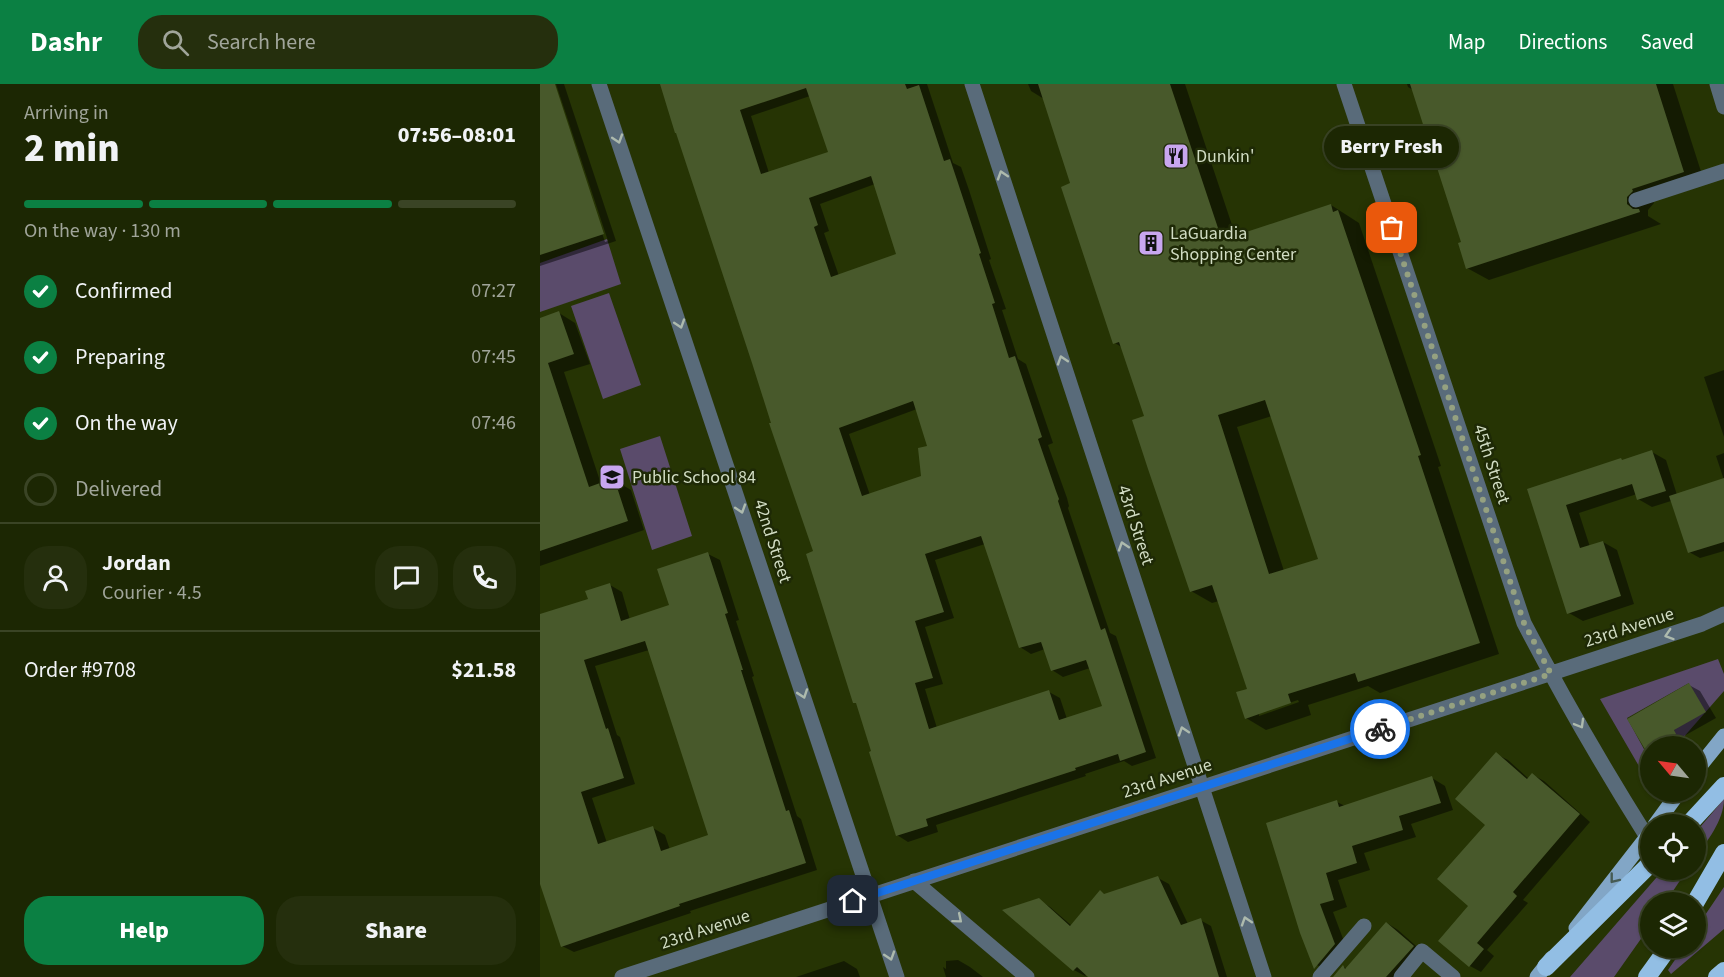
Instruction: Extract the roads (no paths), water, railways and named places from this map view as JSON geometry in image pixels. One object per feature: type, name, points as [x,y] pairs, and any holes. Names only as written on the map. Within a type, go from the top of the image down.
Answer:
[{"type":"highway","points":[[1698,814],[1724,786]]},
{"type":"highway","points":[[1701,892],[1724,853]]},
{"type":"highway","points":[[1541,972],[1640,874]]},
{"type":"highway","points":[[1647,977],[1661,958]]},
{"type":"highway","points":[[1717,977],[1724,971]]},
{"type":"main road","points":[[1706,758],[1724,736]]},
{"type":"main road","points":[[1541,972],[1640,846]]},
{"type":"street","name":"42nd Street","points":[[599,84],[897,977]]},
{"type":"street","name":"43rd Street","points":[[972,84],[1264,977]]},
{"type":"street","name":"45th Street","points":[[1344,84],[1524,623],[1620,794],[1640,819]]},
{"type":"street","points":[[1717,84],[1724,107]]},
{"type":"street","points":[[1636,200],[1724,171]]},
{"type":"street","name":"23rd Avenue","points":[[622,977],[1551,674],[1702,624],[1724,614]]},
{"type":"street","points":[[914,881],[1027,977]]},
{"type":"street","points":[[1320,977],[1364,926]]},
{"type":"street","points":[[1401,977],[1422,951],[1453,977]]},
{"type":"place","name":"Dunkin'","points":[[1176,156]]},
{"type":"place","name":"Berry Fresh","points":[[1392,228]]},
{"type":"place","name":"LaGuardia Shopping Center","points":[[1151,243]]},
{"type":"place","name":"Public School 84","points":[[612,477]]}]
